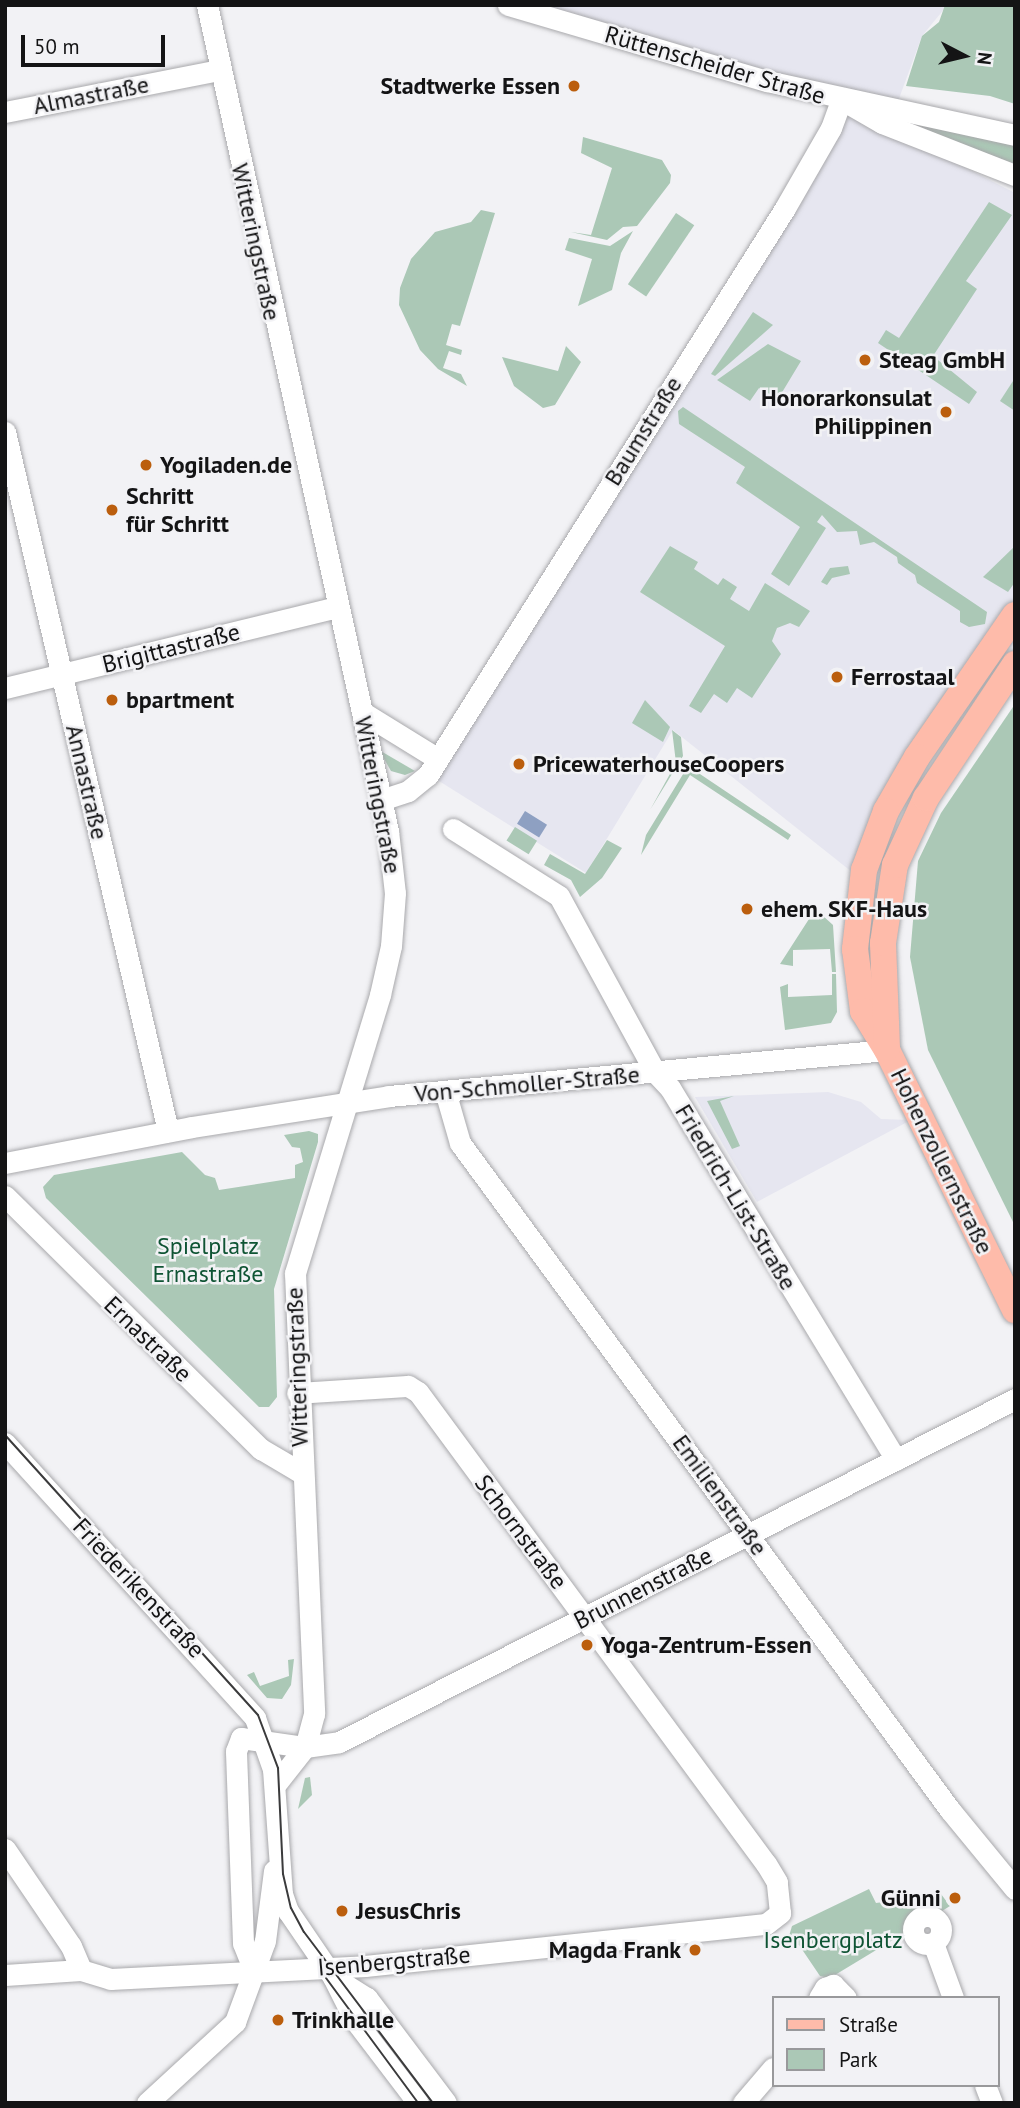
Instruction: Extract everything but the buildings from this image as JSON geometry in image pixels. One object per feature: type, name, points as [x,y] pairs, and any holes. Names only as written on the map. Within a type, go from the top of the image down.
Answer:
[{"type":"main road","name":"Hohenzollernstraße","points":[[1015,615],[917,757],[868,855],[856,917],[856,976],[863,1011],[887,1050],[1015,1310]]},
{"type":"main road","name":"Hohenzollernstraße","points":[[887,1050],[883,943],[895,865],[926,799],[1015,664]]},
{"type":"street","name":"Witteringstraße","points":[[207,5],[219,70],[381,800],[394,872],[395,918],[385,976],[295,1273],[300,1472],[314,1714],[305,1747],[275,1786]]},
{"type":"street","name":"Rüttenscheider Straße","points":[[508,5],[841,100],[894,106],[1015,135]]},
{"type":"street","name":"Almastraße","points":[[5,112],[219,70]]},
{"type":"street","name":"Rüttenscheider Straße","points":[[841,100],[882,123],[1015,175]]},
{"type":"street","name":"Baumstraße","points":[[381,800],[418,785],[438,759],[785,208],[831,128],[841,100]]},
{"type":"street","name":"Annastraße","points":[[5,432],[168,1131]]},
{"type":"street","name":"Brigittastraße","points":[[5,688],[338,607]]},
{"type":"street","points":[[362,712],[438,759]]},
{"type":"street","name":"Friedrich-List-Straße","points":[[453,829],[559,896],[655,1072],[670,1088],[896,1460]]},
{"type":"street","name":"Von-Schmoller-Straße","points":[[5,1163],[168,1131],[347,1102],[887,1050]]},
{"type":"street","name":"Emilienstraße","points":[[445,1091],[460,1143],[950,1810],[1015,1889]]},
{"type":"street","name":"Ernastraße","points":[[5,1196],[261,1449],[300,1472]]},
{"type":"street","name":"Schornstraße","points":[[298,1393],[408,1386],[418,1392],[766,1864],[777,1882],[780,1913]]},
{"type":"street","name":"Brunnenstraße","points":[[264,1738],[305,1747],[339,1742],[1015,1399]]},
{"type":"street","name":"Friederikenstraße","points":[[5,1443],[239,1697],[264,1738]]},
{"type":"street","points":[[255,1973],[243,1943],[236,1748],[241,1738],[264,1738],[275,1786],[278,1856],[288,1911],[329,1972],[354,2019],[418,2103]]},
{"type":"street","points":[[5,1849],[71,1946],[81,1970]]},
{"type":"street","points":[[147,2103],[235,2022],[255,1973],[278,1856]]},
{"type":"street","name":"Isenbergstraße","points":[[5,1975],[81,1970],[110,1979],[329,1972],[766,1924],[780,1913]]},
{"type":"street","points":[[933,1942],[952,1996]]},
{"type":"street","points":[[329,1972],[367,1998],[446,2103]]},
{"type":"street","points":[[820,1996],[825,1988],[833,1985],[844,1996]]},
{"type":"street","points":[[743,2103],[772,2069]]},
{"type":"shaded area","points":[[517,5],[945,5],[945,8],[922,36],[897,104]]},
{"type":"shaded area","points":[[842,114],[927,148],[1015,193],[1015,606],[857,876],[673,730],[586,873],[431,776]]},
{"type":"shaded area","points":[[828,1092],[861,1102],[881,1119],[911,1120],[757,1202],[695,1097]]},
{"type":"green space","points":[[945,5],[1015,5],[1015,104],[990,96],[906,86],[922,36],[939,22]]},
{"type":"green space","points":[[896,121],[938,126],[1015,146],[1015,164]]},
{"type":"green space","points":[[583,137],[662,160],[671,175],[670,183],[637,226],[623,227],[607,240],[571,232],[591,235],[612,168],[581,153]]},
{"type":"green space","points":[[989,202],[1012,215],[966,281],[977,289],[933,356],[977,392],[969,404],[878,343],[886,330],[899,338]]},
{"type":"green space","points":[[481,210],[495,213],[460,326],[452,324],[446,345],[462,350],[461,355],[449,351],[443,368],[461,374],[467,386],[438,369],[420,350],[399,305],[400,288],[411,259],[435,232],[471,222]]},
{"type":"green space","points":[[676,213],[694,225],[646,297],[628,284]]},
{"type":"green space","points":[[633,231],[621,253],[612,290],[578,306],[592,259],[565,250],[569,238],[610,246]]},
{"type":"green space","points":[[753,312],[773,325],[715,376],[711,374]]},
{"type":"green space","points":[[768,344],[801,361],[778,399],[759,388],[750,401],[717,380]]},
{"type":"green space","points":[[566,346],[581,362],[555,405],[543,408],[514,386],[502,357],[558,371]]},
{"type":"green space","points":[[1013,381],[1015,383],[1015,411],[1000,401]]},
{"type":"green space","points":[[683,407],[987,612],[985,624],[969,627],[960,622],[960,611],[917,583],[915,575],[898,563],[897,557],[874,542],[860,545],[857,531],[837,532],[822,515],[817,522],[826,528],[789,586],[771,574],[800,527],[736,483],[745,467],[679,424],[678,411]]},
{"type":"green space","points":[[670,546],[698,562],[694,569],[718,585],[723,578],[737,587],[730,599],[749,611],[765,583],[810,611],[799,627],[790,623],[777,628],[772,641],[781,654],[752,698],[737,688],[727,703],[714,694],[701,713],[689,706],[725,646],[640,592]]},
{"type":"green space","points":[[1015,546],[1015,582],[1008,592],[983,577]]},
{"type":"green space","points":[[848,566],[850,574],[832,578],[827,585],[821,582],[830,568]]},
{"type":"green space","points":[[645,700],[670,727],[663,742],[632,723]]},
{"type":"green space","points":[[1015,704],[1015,1226],[928,1050],[910,957],[918,861],[941,813]]},
{"type":"green space","points":[[672,730],[681,737],[683,756],[650,810],[676,763]]},
{"type":"green space","points":[[379,750],[415,771],[405,775],[391,771]]},
{"type":"green space","points":[[688,766],[791,835],[788,840],[690,775],[641,855],[646,835]]},
{"type":"green space","points":[[515,827],[537,841],[529,854],[507,841]]},
{"type":"green space","points":[[607,840],[622,848],[602,878],[580,897],[571,880],[544,865],[550,854],[585,874]]},
{"type":"green space","points":[[822,915],[833,925],[836,972],[832,972],[830,949],[793,950],[793,966],[780,964],[809,919]]},
{"type":"green space","points":[[832,974],[836,974],[837,1012],[831,1023],[785,1030],[780,987],[788,984],[788,997],[832,995]]},
{"type":"green space","points":[[734,1096],[720,1101],[740,1146],[732,1149],[707,1101]]},
{"type":"green space","name":"Spielplatz Ernastraße","points":[[309,1131],[318,1134],[318,1142],[274,1289],[277,1397],[269,1407],[259,1407],[46,1198],[43,1187],[54,1175],[182,1152],[205,1175],[215,1178],[219,1190],[295,1178],[295,1165],[303,1162],[300,1148],[292,1147],[284,1135]]},
{"type":"green space","points":[[294,1659],[291,1685],[282,1699],[267,1698],[247,1675],[254,1672],[260,1686],[289,1676],[288,1660]]},
{"type":"green space","points":[[310,1777],[312,1795],[298,1809],[305,1778]]},
{"type":"green space","name":"Isenbergplatz","points":[[869,1889],[876,1903],[941,1894],[950,1906],[942,1911],[929,1908],[916,1912],[906,1932],[830,1978],[820,1976],[799,1945],[786,1946],[792,1926]]},
{"type":"water","points":[[525,811],[547,825],[539,837],[517,824]]},
{"type":"tram line","points":[[5,1435],[258,1715],[278,1768],[283,1874],[291,1908],[304,1932],[433,2103]]},
{"type":"tram line","points":[[326,1978],[418,2103]]},
{"type":"place","name":"Stadtwerke Essen","points":[[574,86]]},
{"type":"place","name":"Steag GmbH","points":[[865,360]]},
{"type":"place","name":"Honorarkonsulat Philippinen","points":[[946,412]]},
{"type":"place","name":"Yogiladen.de","points":[[146,465]]},
{"type":"place","name":"Schritt für Schritt","points":[[112,510]]},
{"type":"place","name":"Ferrostaal","points":[[837,677]]},
{"type":"place","name":"bpartment","points":[[112,700]]},
{"type":"place","name":"PricewaterhouseCoopers","points":[[519,764]]},
{"type":"place","name":"ehem. SKF-Haus","points":[[747,909]]},
{"type":"place","name":"Yoga-Zentrum-Essen","points":[[587,1645]]},
{"type":"place","name":"Günni","points":[[955,1898]]},
{"type":"place","name":"JesusChris","points":[[342,1911]]},
{"type":"place","name":"Magda Frank","points":[[695,1950]]},
{"type":"place","name":"Trinkhalle","points":[[278,2020]]}]
